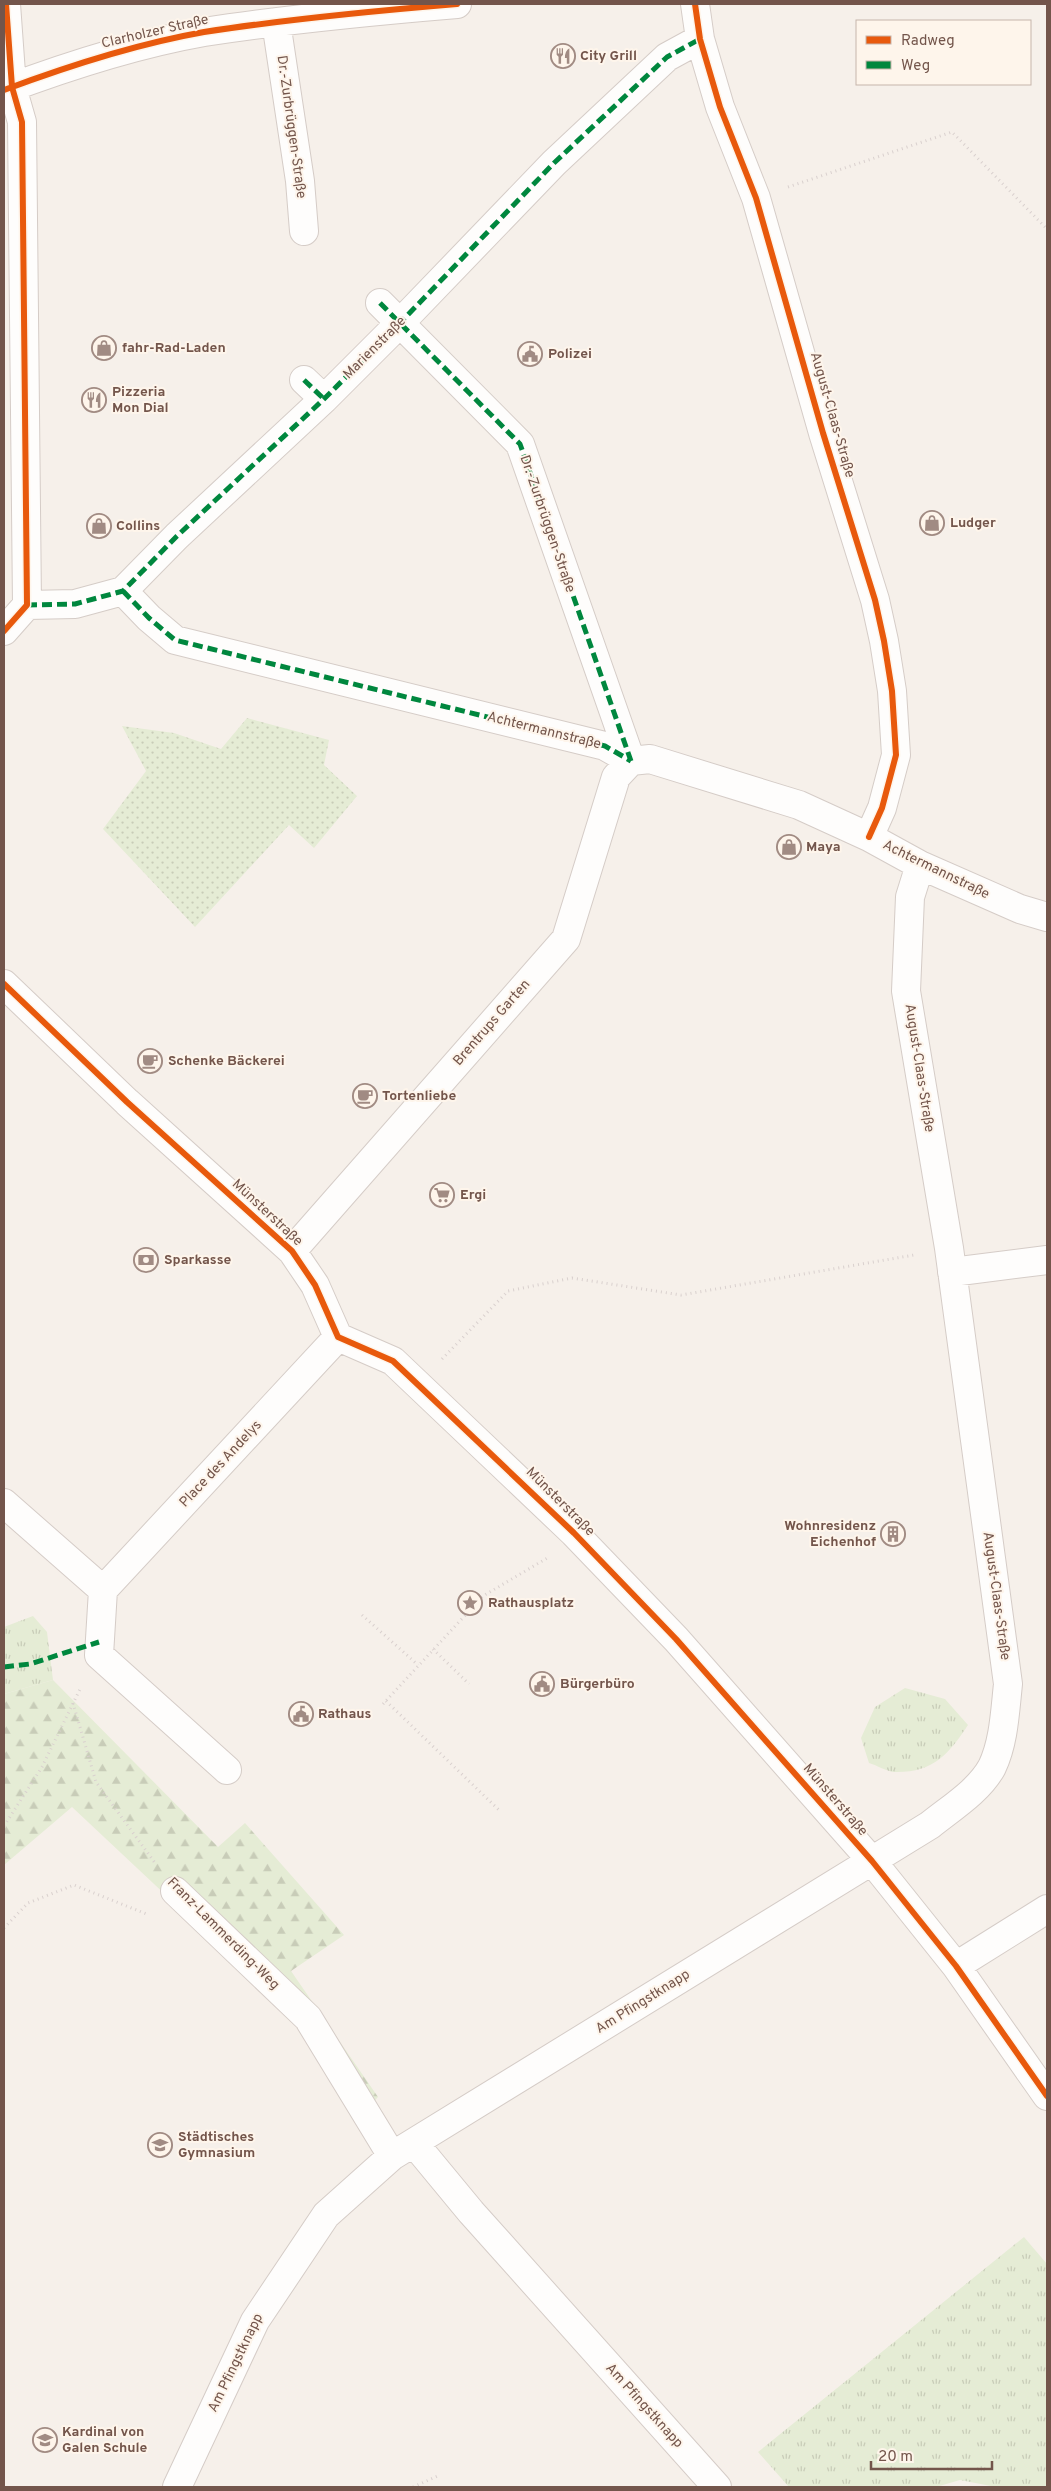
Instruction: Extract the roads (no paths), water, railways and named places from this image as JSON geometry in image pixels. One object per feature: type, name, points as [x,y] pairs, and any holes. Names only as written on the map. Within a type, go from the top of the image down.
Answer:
[{"type":"street","points":[[4,631],[27,605],[22,122],[8,89],[6,4]]},
{"type":"street","name":"Clarholzer Straße","points":[[8,89],[108,55],[203,33],[276,22],[457,4]]},
{"type":"street","name":"August-Claas-Straße","points":[[695,4],[700,39],[720,107],[756,198],[823,433],[874,600],[884,641],[892,691],[896,755],[882,808],[869,837]]},
{"type":"street","name":"Dr.-Zurbrüggen-Straße","points":[[276,22],[300,181],[304,231]]},
{"type":"street","name":"Marienstraße","points":[[123,591],[177,536],[324,399],[554,163],[667,57],[700,39]]},
{"type":"street","name":"Dr.-Zurbrüggen-Straße","points":[[380,303],[520,444],[630,761]]},
{"type":"street","points":[[304,380],[324,399]]},
{"type":"street","points":[[27,605],[74,604],[123,591]]},
{"type":"street","name":"Achtermannstraße","points":[[123,591],[174,640],[604,746],[630,761],[650,759],[799,805],[869,837],[920,865],[1020,909],[1047,917]]},
{"type":"street","name":"Brentrups Garten","points":[[292,1251],[566,939],[616,777],[630,761]]},
{"type":"street","name":"August-Claas-Straße","points":[[872,1861],[930,1825],[970,1793],[991,1768],[1002,1733],[1008,1684],[950,1260],[906,991],[910,897],[920,865]]},
{"type":"street","name":"Münsterstraße","points":[[4,984],[127,1102],[292,1251],[315,1285],[338,1337],[393,1361],[574,1533],[676,1639],[872,1861],[956,1966],[1047,2096]]},
{"type":"street","points":[[950,1260],[1047,1260]]},
{"type":"street","name":"Place des Andelys","points":[[103,1590],[338,1337]]},
{"type":"street","points":[[4,1503],[103,1590],[99,1655],[227,1770]]},
{"type":"street","name":"Am Pfingstknapp","points":[[177,2487],[255,2321],[326,2215],[403,2149],[872,1861]]},
{"type":"street","name":"Franz-Lammerding-Weg","points":[[175,1891],[308,2018],[403,2149]]},
{"type":"street","points":[[956,1966],[1047,1909]]},
{"type":"street","name":"Am Pfingstknapp","points":[[403,2149],[471,2212],[717,2487]]},
{"type":"place","name":"City Grill","points":[[563,56]]},
{"type":"place","name":"fahr-Rad-Laden","points":[[104,348]]},
{"type":"place","name":"Polizei","points":[[530,354]]},
{"type":"place","name":"Pizzeria Mon Dial","points":[[94,400]]},
{"type":"place","name":"Ludger","points":[[932,523]]},
{"type":"place","name":"Collins","points":[[99,526]]},
{"type":"place","name":"Maya","points":[[789,847]]},
{"type":"place","name":"Schenke Bäckerei","points":[[150,1061]]},
{"type":"place","name":"Tortenliebe","points":[[365,1096]]},
{"type":"place","name":"Ergi","points":[[442,1195]]},
{"type":"place","name":"Sparkasse","points":[[146,1260]]},
{"type":"place","name":"Wohnresidenz Eichenhof","points":[[893,1534]]},
{"type":"place","name":"Rathausplatz","points":[[470,1603]]},
{"type":"place","name":"Bürgerbüro","points":[[542,1684]]},
{"type":"place","name":"Rathaus","points":[[301,1714]]},
{"type":"place","name":"Städtisches Gymnasium","points":[[160,2145]]},
{"type":"place","name":"Kardinal von Galen Schule","points":[[45,2440]]}]
